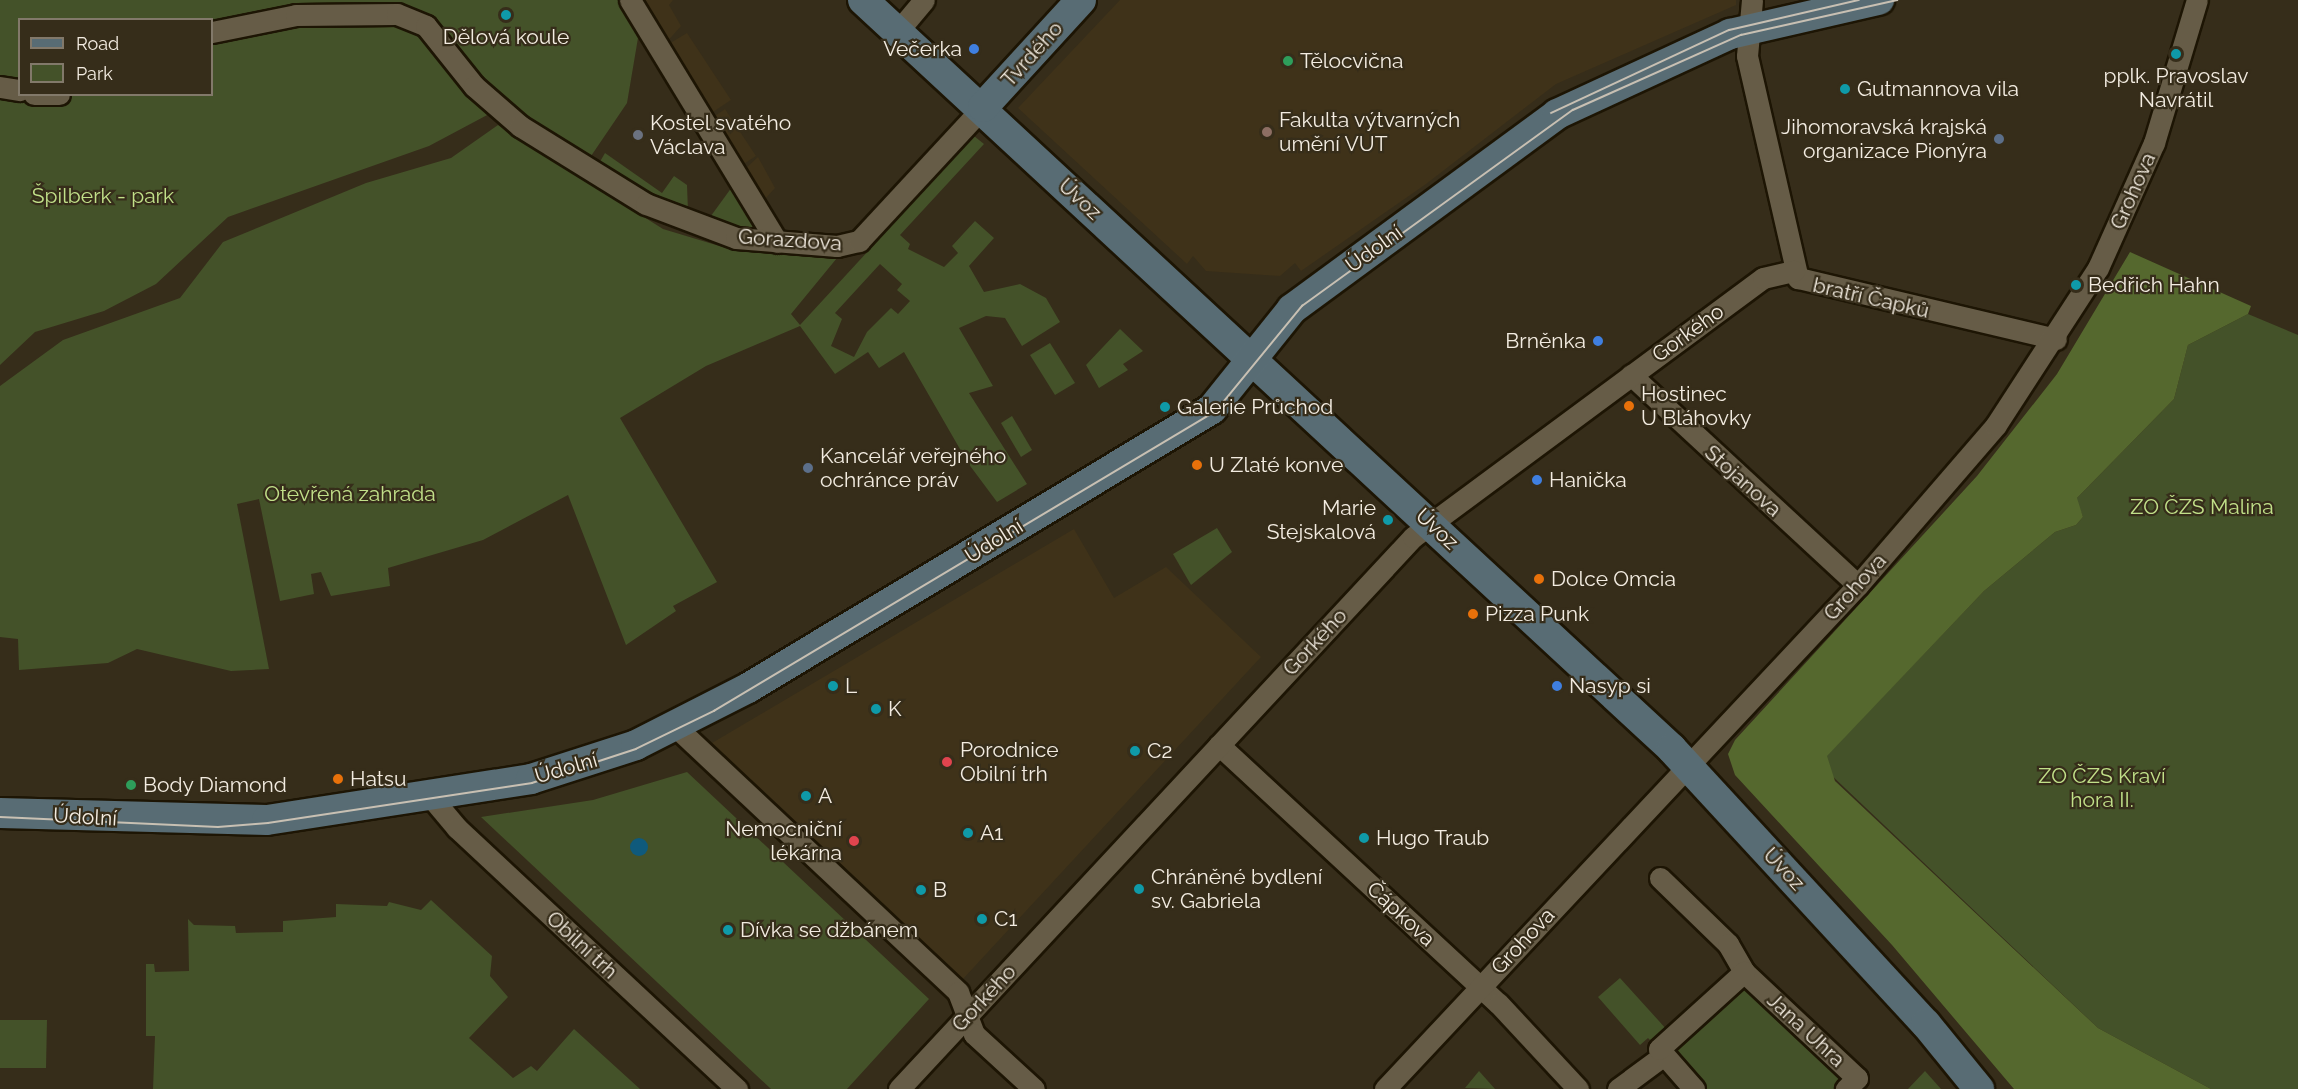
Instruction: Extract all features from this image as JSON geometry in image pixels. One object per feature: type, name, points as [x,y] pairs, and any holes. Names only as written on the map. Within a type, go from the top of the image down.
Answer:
[{"type":"street","points":[[630,0],[777,242]]},
{"type":"street","name":"Úvoz","points":[[863,0],[983,108],[1689,766],[1979,1089]]},
{"type":"street","points":[[898,31],[924,0]]},
{"type":"street","name":"Tvrdého","points":[[983,108],[1081,0]]},
{"type":"street","name":"Údolní","points":[[0,813],[228,822],[431,797],[573,767],[676,727],[1198,418],[1224,398],[1297,305],[1557,114],[1750,14],[1879,0]]},
{"type":"street","name":"Grohova","points":[[1385,1089],[1858,585],[1996,425],[2056,339],[2098,268],[2154,143],[2197,0]]},
{"type":"street","name":"Gorazdova","points":[[213,32],[296,15],[397,14],[426,26],[474,86],[520,126],[646,204],[736,238],[848,246],[859,241],[983,108]]},
{"type":"street","name":"bratří Čapků","points":[[1750,14],[1747,56],[1794,272],[1804,282],[2056,339]]},
{"type":"street","points":[[0,87],[18,90]]},
{"type":"street","name":"Gorkého","points":[[899,1089],[1219,745],[1430,523],[1763,278],[1794,272]]},
{"type":"street","name":"Stojanova","points":[[1631,375],[1858,585]]},
{"type":"street","points":[[676,727],[958,992],[974,1034],[1034,1089]]},
{"type":"street","name":"Čápkova","points":[[1219,745],[1480,987],[1578,1089]]},
{"type":"street","name":"Obilní trh","points":[[431,797],[457,828],[737,1089]]},
{"type":"street","name":"Jana Uhra","points":[[1660,878],[1728,945],[1744,972],[1857,1078],[1846,1089]]},
{"type":"street","points":[[1694,1089],[1659,1049],[1744,972]]},
{"type":"street","points":[[1618,1089],[1664,1055]]},
{"type":"shaded area","points":[[641,0],[673,0],[669,5],[681,26],[665,44]]},
{"type":"shaded area","name":"Fakulta výtvarných umění VUT","points":[[1120,0],[1736,0],[1736,5],[1556,84],[1426,184],[1301,271],[1295,263],[1280,276],[1206,271],[1193,256],[1187,264],[1018,108]]},
{"type":"shaded area","points":[[687,33],[731,100],[710,114],[667,45]]},
{"type":"shaded area","points":[[725,109],[756,156],[742,165],[712,118]]},
{"type":"shaded area","points":[[758,157],[775,188],[765,199],[745,169]]},
{"type":"shaded area","name":"Porodnice Obilní trh","points":[[1074,529],[1114,598],[1166,567],[1261,657],[963,979],[712,743]]},
{"type":"green space","name":"Špilberk - park","points":[[0,0],[618,0],[638,38],[627,103],[589,159],[506,105],[429,146],[228,217],[156,284],[104,311],[35,332],[0,365]]},
{"type":"green space","name":"Otevřená zahrada","points":[[498,125],[663,229],[736,251],[837,258],[791,314],[800,325],[974,136],[984,144],[900,235],[910,244],[908,249],[944,267],[958,253],[952,246],[975,221],[994,238],[969,266],[984,292],[1020,284],[1046,298],[1060,322],[1022,346],[1005,318],[986,316],[959,328],[993,386],[969,393],[1027,484],[997,502],[968,463],[904,352],[879,368],[868,352],[835,374],[800,326],[706,366],[620,418],[717,582],[673,606],[676,611],[626,645],[568,495],[483,540],[388,568],[390,586],[331,596],[321,572],[311,574],[314,594],[280,601],[259,499],[237,504],[269,669],[231,671],[137,649],[108,663],[19,670],[18,639],[0,637],[0,386],[63,340],[180,298],[223,242],[366,183],[451,158]],"holes":[[[880,264],[902,284],[897,290],[910,301],[898,314],[891,308],[867,332],[854,357],[831,346],[842,319],[835,313]]]},
{"type":"green space","points":[[605,153],[662,193],[674,176],[687,185],[688,211],[598,165]]},
{"type":"green space","points":[[732,187],[755,223],[750,230],[708,220]]},
{"type":"green space","points":[[2130,252],[2251,306],[2248,314],[2188,345],[2174,399],[2077,498],[2083,517],[2076,525],[2055,532],[1984,591],[1827,756],[1835,781],[2098,1028],[2211,1089],[2014,1089],[1892,945],[1735,775],[1728,754],[1735,740],[1977,476],[2057,374]]},
{"type":"green space","name":"ZO ČZS Kraví hora II.","points":[[2248,314],[2298,335],[2298,1089],[2211,1089],[2098,1028],[1827,771],[1827,755],[1984,591],[2055,532],[2076,525],[2083,517],[2076,499],[2174,399],[2188,345]]},
{"type":"green space","points":[[1120,329],[1143,351],[1123,364],[1128,370],[1099,388],[1086,365]]},
{"type":"green space","points":[[1050,343],[1075,383],[1055,395],[1030,355]]},
{"type":"green space","points":[[1012,416],[1032,450],[1021,457],[1001,423]]},
{"type":"green space","points":[[1217,528],[1232,552],[1191,585],[1173,554]]},
{"type":"green space","points":[[687,772],[929,999],[847,1089],[771,1089],[481,817],[593,800]]},
{"type":"green space","points":[[431,900],[492,956],[490,976],[508,997],[469,1038],[513,1078],[531,1066],[537,1071],[574,1029],[640,1089],[153,1089],[155,1036],[146,1036],[146,964],[154,964],[155,972],[189,971],[188,919],[194,925],[235,926],[236,933],[283,932],[283,921],[336,917],[336,904],[387,906],[389,902],[421,910]]},
{"type":"green space","points":[[1620,978],[1668,1031],[1654,1044],[1648,1038],[1640,1045],[1598,997]]},
{"type":"green space","points":[[1749,987],[1844,1080],[1840,1089],[1701,1089],[1677,1057],[1677,1046],[1739,988]]},
{"type":"green space","points":[[0,1020],[47,1020],[46,1068],[0,1068]]},
{"type":"green space","points":[[1479,1071],[1495,1089],[1465,1088]]},
{"type":"green space","points":[[1925,1071],[1941,1089],[1908,1089]]},
{"type":"water","points":[[635,838],[643,838],[648,843],[646,854],[635,856],[630,851],[630,843]]},
{"type":"tram line","points":[[1551,113],[1729,30],[1859,0]]},
{"type":"tram line","points":[[0,817],[218,827],[268,823],[532,783],[636,749],[714,711],[1216,411],[1302,306],[1573,110],[1741,35],[1897,0]]},
{"type":"place","name":"Dělová koule","points":[[506,15]]},
{"type":"place","name":"Večerka","points":[[974,49]]},
{"type":"place","name":"pplk. Pravoslav Navrátil","points":[[2176,54]]},
{"type":"place","name":"Tělocvična","points":[[1288,61]]},
{"type":"place","name":"Gutmannova vila","points":[[1845,89]]},
{"type":"place","name":"Fakulta výtvarných umění VUT","points":[[1267,132]]},
{"type":"place","name":"Kostel svatého Václava","points":[[638,135]]},
{"type":"place","name":"Jihomoravská krajská organizace Pionýra","points":[[1999,139]]},
{"type":"place","name":"Bedřich Hahn","points":[[2076,285]]},
{"type":"place","name":"Brněnka","points":[[1598,341]]},
{"type":"place","name":"Hostinec U Bláhovky","points":[[1629,406]]},
{"type":"place","name":"Galerie Průchod","points":[[1165,407]]},
{"type":"place","name":"U Zlaté konve","points":[[1197,465]]},
{"type":"place","name":"Kancelář veřejného ochránce práv","points":[[808,468]]},
{"type":"place","name":"Hanička","points":[[1537,480]]},
{"type":"place","name":"Marie Stejskalová","points":[[1388,520]]},
{"type":"place","name":"Dolce Omcia","points":[[1539,579]]},
{"type":"place","name":"Pizza Punk","points":[[1473,614]]},
{"type":"place","name":"L","points":[[833,686]]},
{"type":"place","name":"Nasyp si","points":[[1557,686]]},
{"type":"place","name":"K","points":[[876,709]]},
{"type":"place","name":"C2","points":[[1135,751]]},
{"type":"place","name":"Porodnice Obilní trh","points":[[947,762]]},
{"type":"place","name":"Hatsu","points":[[338,779]]},
{"type":"place","name":"Body Diamond","points":[[131,785]]},
{"type":"place","name":"A","points":[[806,796]]},
{"type":"place","name":"A1","points":[[968,833]]},
{"type":"place","name":"Hugo Traub","points":[[1364,838]]},
{"type":"place","name":"Nemocniční lékárna","points":[[854,841]]},
{"type":"place","name":"Chráněné bydlení sv. Gabriela","points":[[1139,889]]},
{"type":"place","name":"B","points":[[921,890]]},
{"type":"place","name":"C1","points":[[982,919]]},
{"type":"place","name":"Dívka se džbánem","points":[[728,930]]},
{"type":"park label","name":"ZO ČZS Malina","points":[[2202,507]]}]
